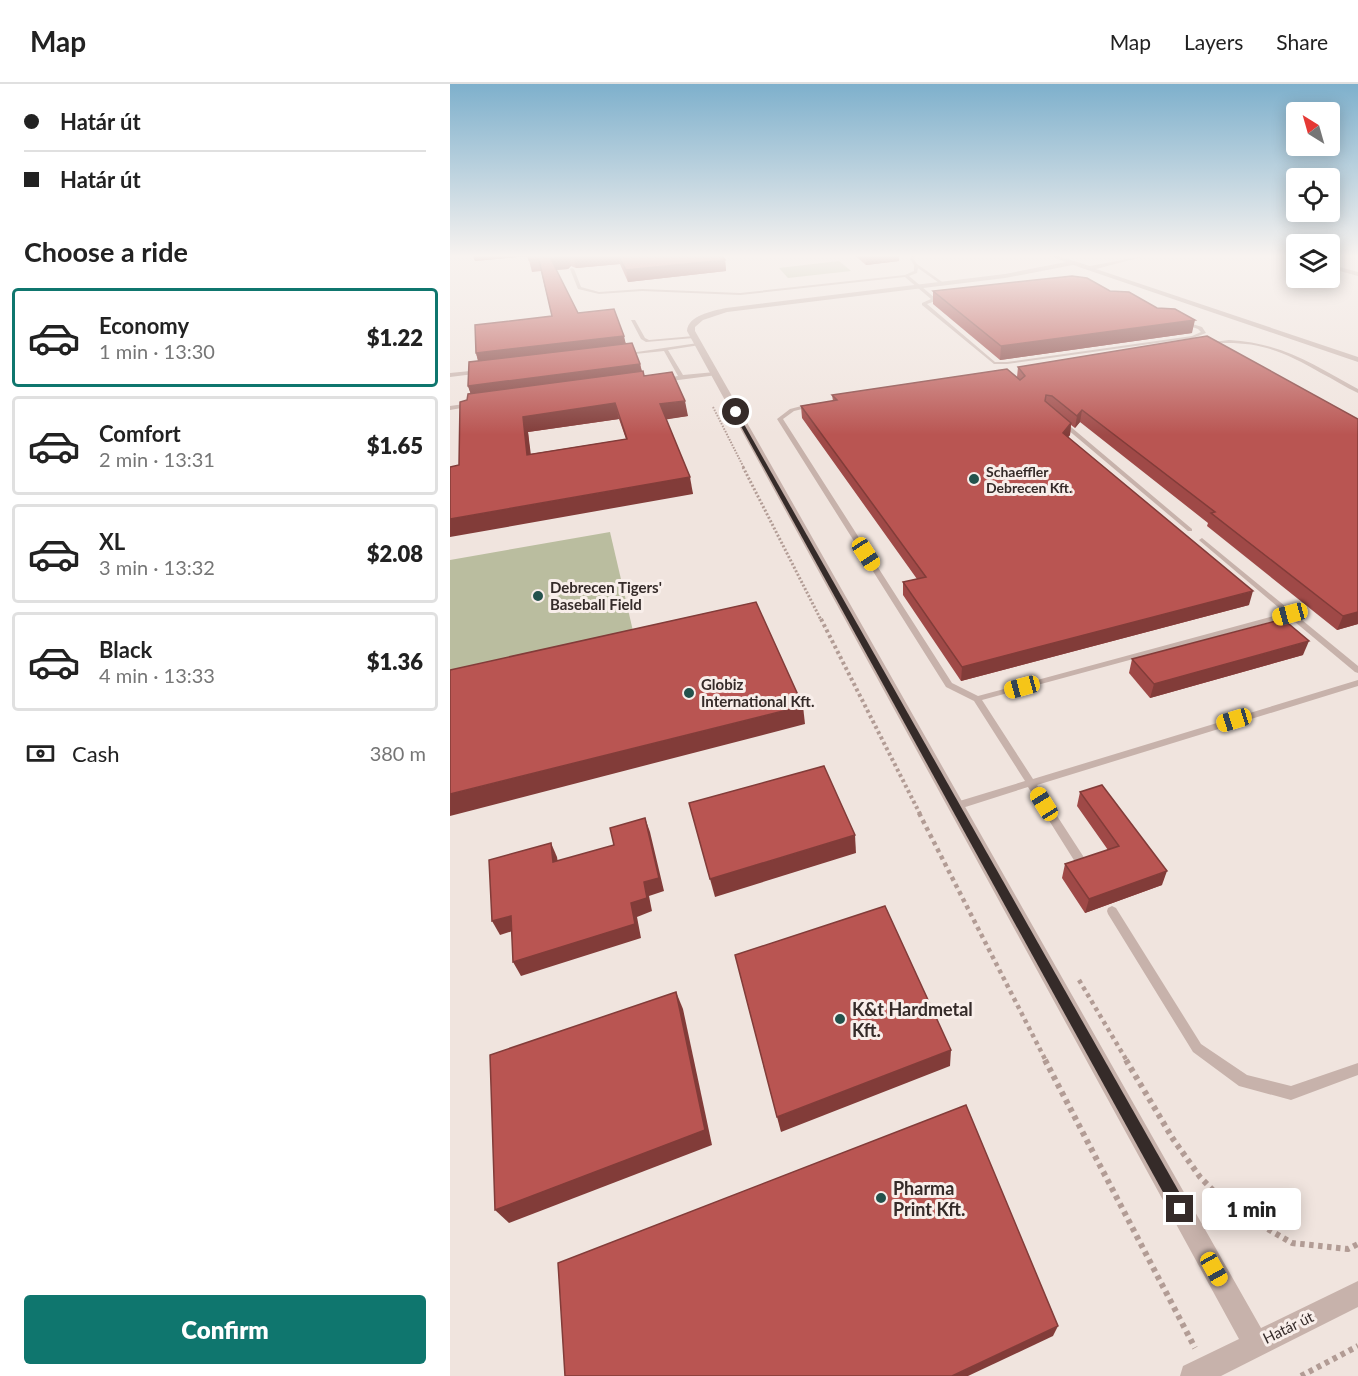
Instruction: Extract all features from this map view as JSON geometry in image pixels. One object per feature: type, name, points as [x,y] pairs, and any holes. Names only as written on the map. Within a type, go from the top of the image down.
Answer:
[{"type":"street","points":[[696,340],[691,326],[708,315]]},
{"type":"street","points":[[1228,315],[1358,360]]},
{"type":"street","name":"Határ út","points":[[696,340],[1255,1343],[1358,1294]]},
{"type":"street","points":[[1193,1376],[1255,1343]]},
{"type":"lane","points":[[937,315],[994,363],[1008,363],[1193,337],[1204,333],[1200,328],[1178,320]]},
{"type":"lane","points":[[633,321],[643,339],[648,341],[696,340]]},
{"type":"lane","points":[[1197,345],[1232,339],[1260,342],[1283,351],[1358,391]]},
{"type":"lane","points":[[620,354],[665,349],[696,340]]},
{"type":"lane","points":[[665,349],[681,377]]},
{"type":"lane","points":[[450,375],[484,371]]},
{"type":"lane","points":[[658,380],[715,374]]},
{"type":"lane","points":[[821,403],[792,410],[780,419],[949,685],[977,699],[1081,862]]},
{"type":"lane","points":[[450,408],[473,405]]},
{"type":"lane","points":[[1056,418],[1190,530]]},
{"type":"lane","points":[[1202,540],[1358,670]]},
{"type":"lane","points":[[977,699],[1290,614]]},
{"type":"lane","points":[[956,806],[1358,683]]},
{"type":"lane","points":[[1112,911],[1197,1048],[1244,1081],[1291,1093],[1358,1069]]},
{"type":"path","points":[[1301,1376],[1358,1346]]},
{"type":"green space","name":"Debrecen Tigers' Baseball Field","points":[[610,532],[633,631],[450,670],[450,560]]},
{"type":"building","points":[[616,315],[624,336],[476,353],[475,325],[552,316]]},
{"type":"building","points":[[963,315],[1186,315],[1195,320],[1001,346]]},
{"type":"building","name":"Schaeffler Debrecen Kft.","points":[[1207,336],[1358,419],[1358,612],[1343,616],[1211,513],[1215,512],[1082,410],[1077,416],[1052,396],[1046,395],[1045,401],[1071,423],[1063,433],[1253,591],[962,667],[903,582],[926,577],[801,406],[837,400],[832,395],[1007,369],[1020,380],[1025,376],[1018,367]]},
{"type":"building","points":[[632,343],[640,364],[468,386],[469,362]]},
{"type":"building","points":[[643,371],[644,376],[672,372],[685,401],[660,404],[690,477],[450,519],[450,467],[459,465],[460,402],[467,400],[468,394]],"holes":[[[615,403],[627,439],[527,455],[523,417]]]},
{"type":"building","points":[[756,602],[803,706],[450,794],[450,670]]},
{"type":"building","points":[[1283,619],[1309,641],[1154,684],[1132,659]]},
{"type":"building","points":[[824,766],[855,835],[710,879],[689,803]]},
{"type":"building","points":[[1102,785],[1167,871],[1089,899],[1065,864],[1119,846],[1080,792]]},
{"type":"building","points":[[645,818],[659,878],[644,882],[647,898],[631,903],[635,924],[513,962],[511,916],[492,921],[489,860],[551,843],[553,862],[614,845],[610,828]]},
{"type":"building","name":"K&t Hardmetal Kft.","points":[[885,906],[951,1050],[777,1117],[735,955]]},
{"type":"building","points":[[676,992],[705,1130],[495,1210],[490,1055]]},
{"type":"building","name":"Pharma Print Kft.","points":[[966,1105],[1058,1326],[952,1376],[565,1376],[558,1263]]},
{"type":"place","name":"Schaeffler Debrecen Kft.","points":[[974,479]]},
{"type":"place","name":"Debrecen Tigers' Baseball Field","points":[[538,596]]},
{"type":"place","name":"Globiz International Kft.","points":[[689,693]]},
{"type":"place","name":"K&t Hardmetal Kft.","points":[[840,1019]]},
{"type":"place","name":"Pharma Print Kft.","points":[[881,1198]]},
{"type":"route","points":[[736,412],[1180,1209]]}]
